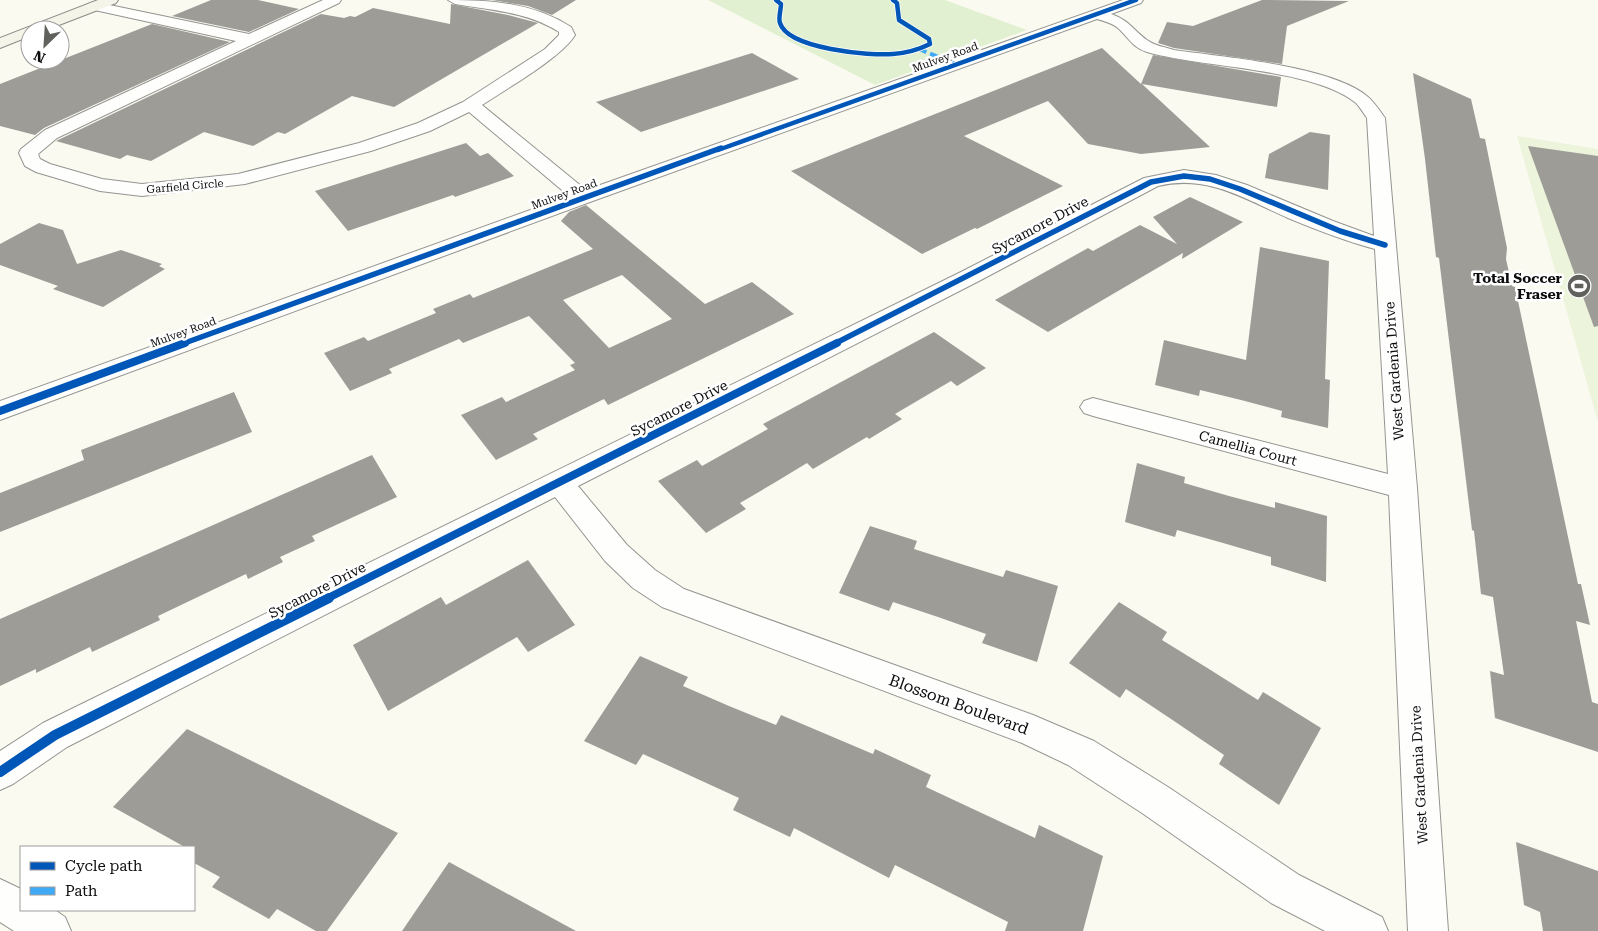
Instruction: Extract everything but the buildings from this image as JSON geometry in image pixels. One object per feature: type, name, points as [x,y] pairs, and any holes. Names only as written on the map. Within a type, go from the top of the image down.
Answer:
[{"type":"main road","points":[[59,20],[111,0]]},
{"type":"main road","points":[[0,43],[20,35]]},
{"type":"street","name":"Garfield Circle","points":[[334,0],[51,134],[28,153],[32,162],[43,168],[100,185],[142,190],[189,187],[238,180],[365,147],[424,127],[469,106],[550,52],[567,35],[566,30],[540,16],[455,0]]},
{"type":"street","name":"Mulvey Road","points":[[0,411],[583,198],[1136,0]]},
{"type":"street","points":[[95,6],[250,39]]},
{"type":"street","name":"West Gardenia Drive","points":[[1098,14],[1121,24],[1148,48],[1178,55],[1295,74],[1341,88],[1365,103],[1373,110],[1376,118],[1402,488],[1428,931]]},
{"type":"street","points":[[469,106],[479,110],[583,198]]},
{"type":"street","name":"Sycamore Drive","points":[[0,772],[55,736],[969,277],[1135,190],[1166,178],[1190,176],[1231,185],[1333,229],[1385,245]]},
{"type":"street","name":"Camellia Court","points":[[1093,407],[1402,488]]},
{"type":"street","name":"Blossom Boulevard","points":[[559,482],[616,553],[644,579],[673,598],[1033,731],[1082,753],[1285,888],[1368,931]]},
{"type":"street","points":[[0,899],[51,931]]},
{"type":"green space","points":[[708,0],[945,0],[1027,30],[875,85]]},
{"type":"green space","name":"Total Soccer Fraser","points":[[1517,136],[1598,149],[1598,422]]},
{"type":"marked path","points":[[919,49],[955,64]]},
{"type":"cycle path","points":[[776,0],[781,4],[780,24],[785,31],[806,42],[835,50],[860,54],[908,52],[930,44],[929,39],[899,20],[897,3],[893,0]]},
{"type":"cycle path","points":[[0,411],[583,198],[1136,0]]},
{"type":"cycle path","points":[[0,772],[55,735],[969,277],[1151,182],[1184,176],[1210,179],[1240,189],[1340,231],[1385,245]]},
{"type":"place","name":"Total Soccer Fraser","points":[[1579,286]]}]
